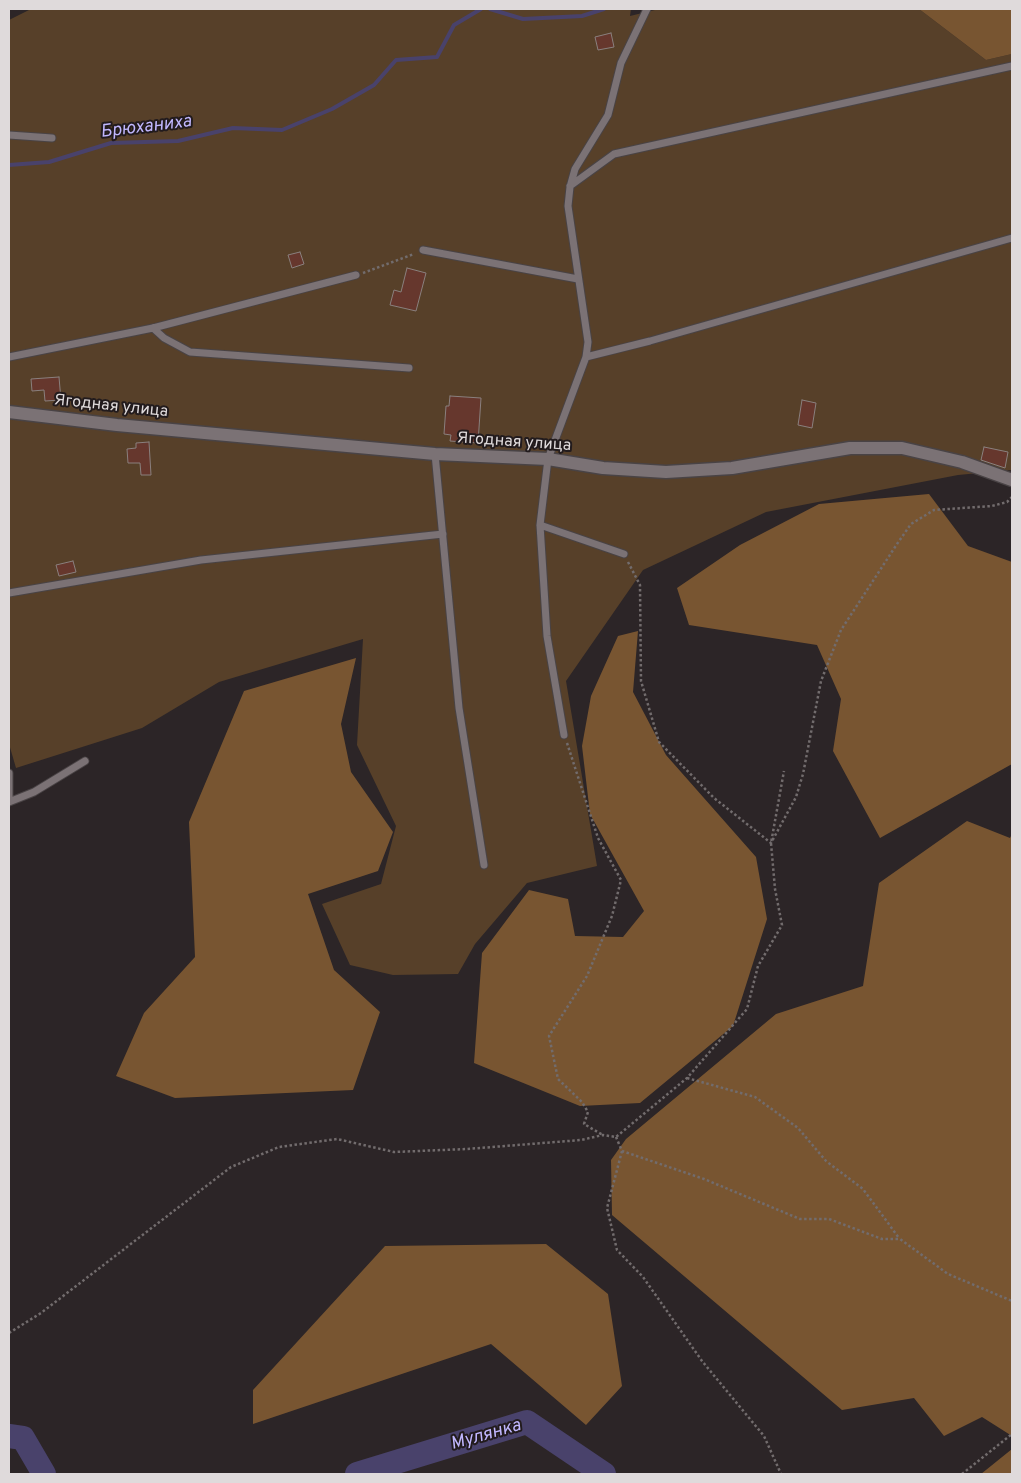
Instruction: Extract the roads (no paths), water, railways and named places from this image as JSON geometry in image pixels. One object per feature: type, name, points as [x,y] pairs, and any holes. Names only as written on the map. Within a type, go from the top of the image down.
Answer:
[{"type":"street","name":"Ягодная улица","points":[[9,412],[126,426],[435,454],[548,458],[603,468],[666,472],[732,468],[850,448],[902,448],[962,462],[1012,480]]},
{"type":"lane","points":[[564,735],[547,636],[540,525],[548,458],[586,357],[587,325],[578,279],[568,206],[570,187],[575,169],[608,115],[621,63],[647,9]]},
{"type":"lane","points":[[570,187],[614,154],[1012,66]]},
{"type":"lane","points":[[9,136],[52,138]]},
{"type":"lane","points":[[586,357],[650,341],[1012,238]]},
{"type":"lane","points":[[423,250],[578,279]]},
{"type":"lane","points":[[9,357],[153,328],[356,275]]},
{"type":"lane","points":[[153,328],[164,338],[190,352],[409,368]]},
{"type":"lane","points":[[435,454],[459,708],[484,865]]},
{"type":"lane","points":[[540,525],[624,554]]},
{"type":"lane","points":[[9,593],[201,560],[443,534]]},
{"type":"lane","points":[[9,802],[34,792],[85,761]]},
{"type":"lane","points":[[9,773],[9,797]]},
{"type":"waterway","name":"Брюханиха","points":[[9,165],[49,162],[111,143],[178,141],[233,128],[282,130],[332,109],[374,85],[396,60],[437,57],[454,25],[481,9]]},
{"type":"waterway","name":"Брюханиха","points":[[490,9],[523,19],[582,16],[604,9]]},
{"type":"waterway","name":"Мулянка","points":[[357,1474],[527,1422],[604,1474]]},
{"type":"waterway","name":"Мулянка","points":[[9,1436],[23,1438],[44,1474]]}]
